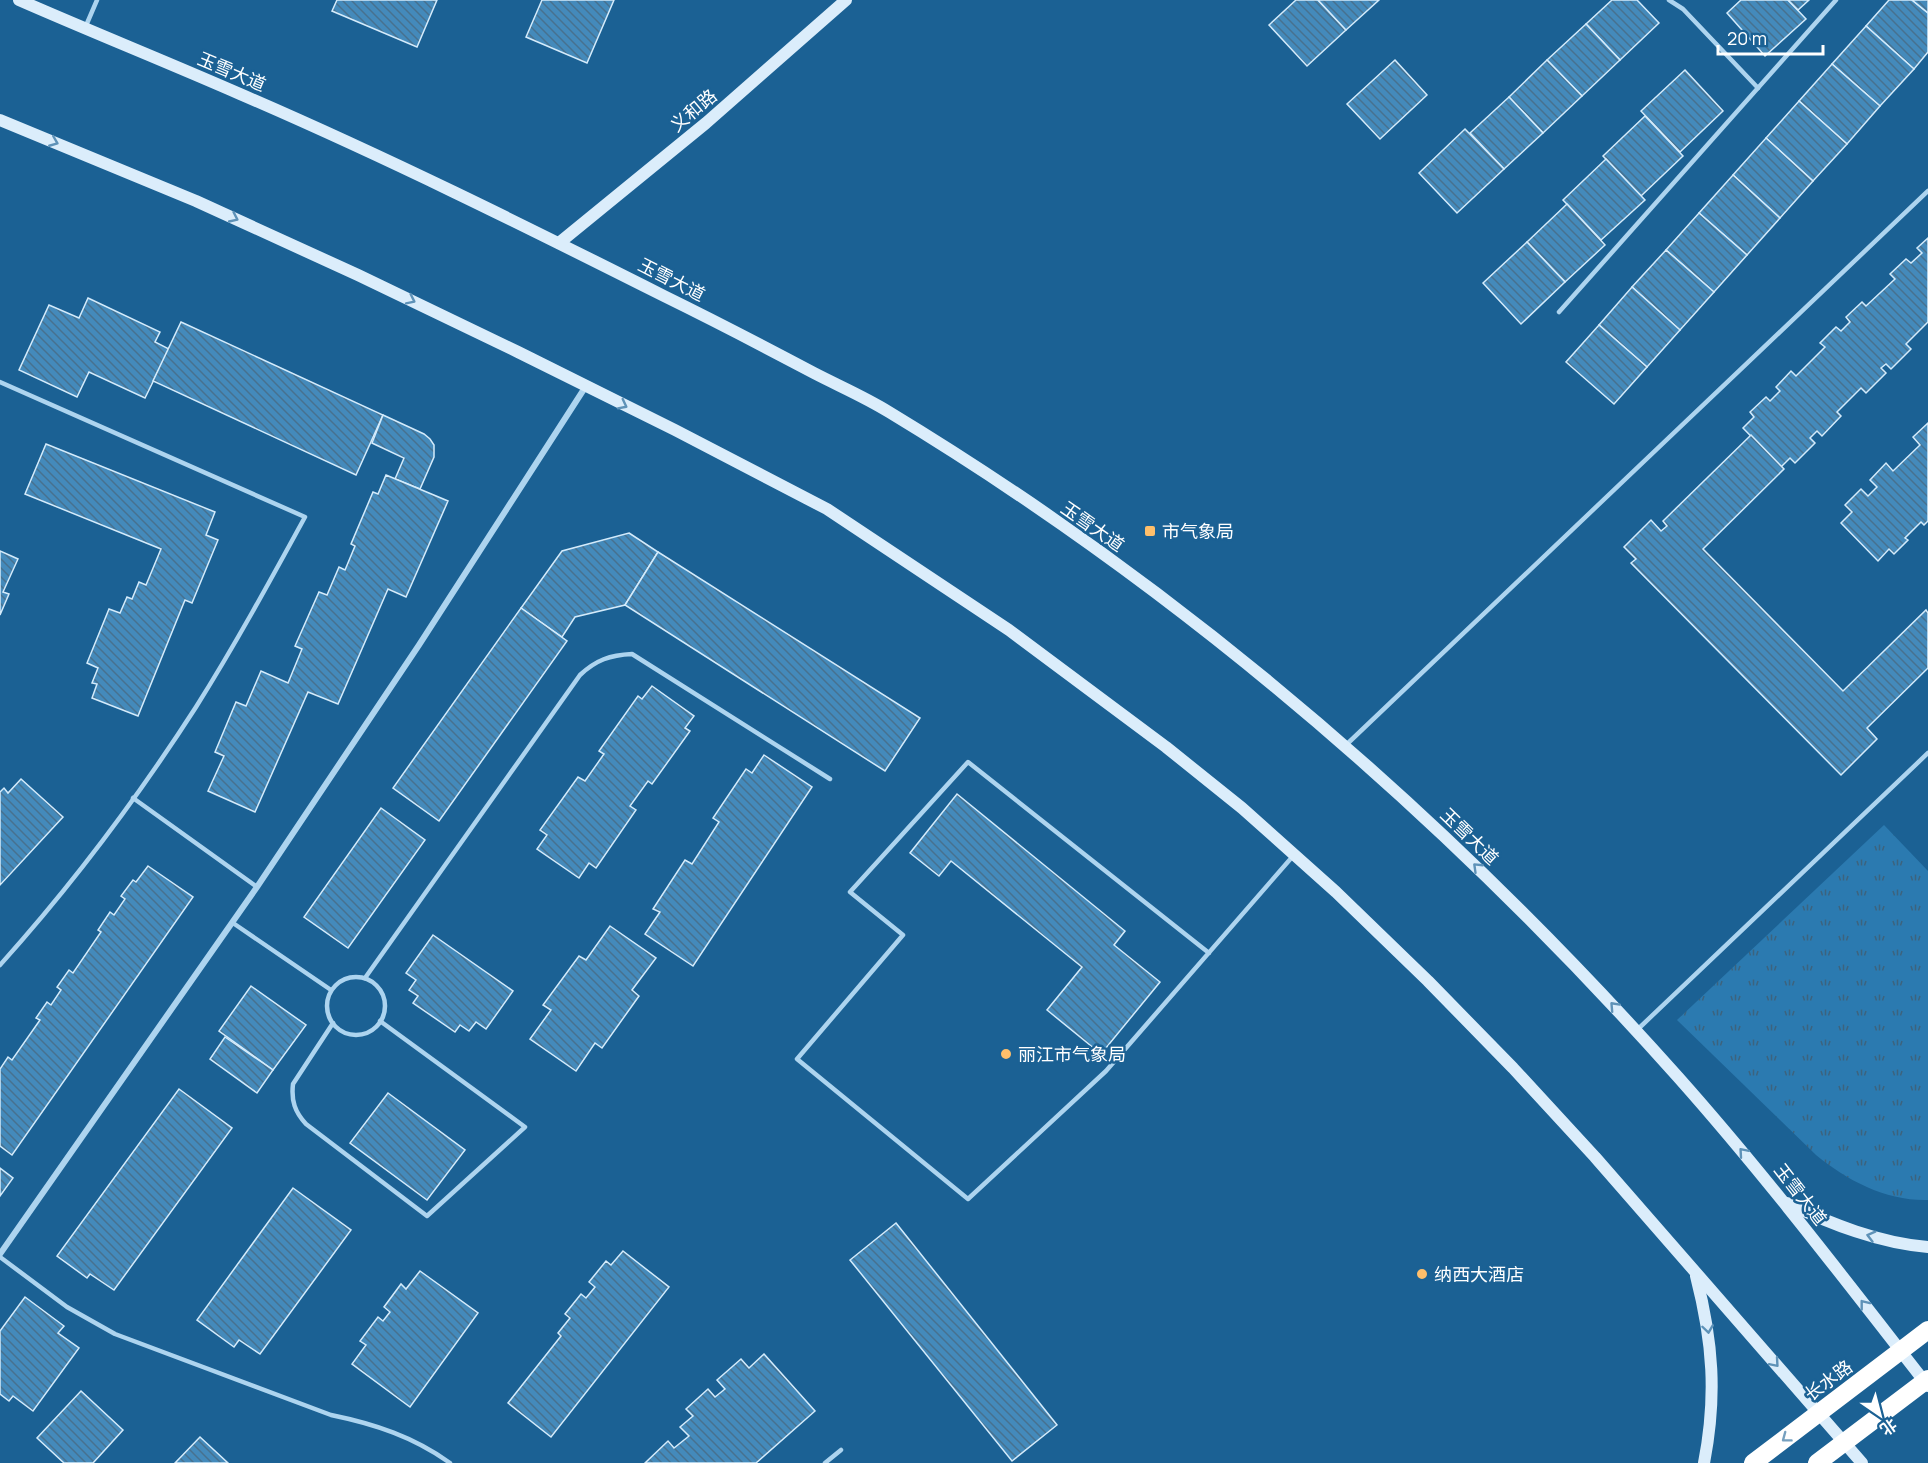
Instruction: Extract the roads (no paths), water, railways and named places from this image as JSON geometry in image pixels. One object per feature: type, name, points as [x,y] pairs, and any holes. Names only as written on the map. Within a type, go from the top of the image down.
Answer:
[{"type":"highway","name":"长水路","points":[[1753,1463],[1928,1330]]},
{"type":"highway","points":[[1817,1463],[1927,1382]]},
{"type":"main road","name":"玉雪大道","points":[[19,0],[32,3],[85,28],[244,95],[559,243],[874,404],[1076,535],[1239,656],[1346,746],[1510,899],[1682,1081],[1784,1201],[1927,1382]]},
{"type":"main road","name":"义和路","points":[[559,243],[706,123],[846,0]]},
{"type":"main road","points":[[0,120],[217,210],[358,275],[586,386],[827,509],[1009,630],[1167,747],[1242,808],[1336,892],[1428,981],[1595,1157],[1862,1463]]},
{"type":"main road","points":[[1784,1201],[1850,1230],[1928,1247]]},
{"type":"main road","points":[[1695,1272],[1706,1315],[1712,1358],[1713,1402],[1704,1463]]},
{"type":"street","points":[[0,1255],[257,887],[419,645],[586,386]]},
{"type":"lane","points":[[85,28],[97,0]]},
{"type":"lane","points":[[1669,0],[1683,9],[1758,88]]},
{"type":"lane","points":[[1559,312],[1836,0]]},
{"type":"lane","points":[[1346,746],[1928,191]]},
{"type":"lane","points":[[0,382],[305,517],[208,687],[133,798],[77,873],[0,965]]},
{"type":"lane","points":[[365,978],[580,675],[601,659],[616,654],[632,654],[830,779]]},
{"type":"lane","points":[[1636,1031],[1928,753]]},
{"type":"lane","points":[[1209,953],[968,762],[850,892],[903,935],[797,1059],[968,1199],[1106,1071],[1209,953],[1294,855]]},
{"type":"lane","points":[[133,798],[257,887]]},
{"type":"lane","points":[[233,922],[331,990]]},
{"type":"lane","points":[[354,977],[365,978],[375,984],[382,992],[385,1002],[380,1021],[372,1030],[360,1035],[348,1034],[337,1028],[329,1019],[327,1008],[331,990],[342,980],[354,977]]},
{"type":"lane","points":[[333,1023],[293,1084],[294,1106],[306,1124],[427,1216],[525,1127],[380,1021]]},
{"type":"lane","points":[[0,1255],[67,1307],[115,1334],[331,1415],[395,1432],[423,1445],[450,1463]]},
{"type":"lane","points":[[825,1463],[841,1450]]},
{"type":"place","name":"市气象局","points":[[1150,531]]},
{"type":"place","name":"丽江市气象局","points":[[1006,1054]]},
{"type":"place","name":"纳西大酒店","points":[[1422,1274]]}]
